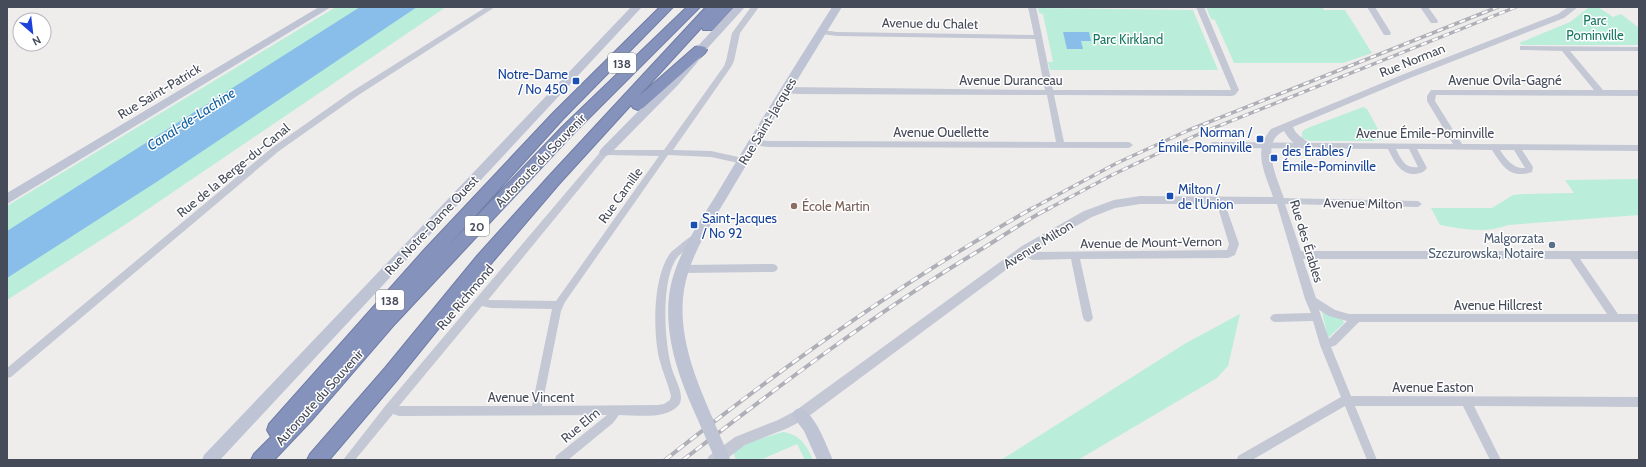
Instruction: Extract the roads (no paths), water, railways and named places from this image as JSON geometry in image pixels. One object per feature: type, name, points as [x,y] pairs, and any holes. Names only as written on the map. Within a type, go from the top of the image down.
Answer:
[{"type":"highway","points":[[488,193],[558,116],[667,7]]},
{"type":"highway","name":"138","points":[[250,460],[430,255],[488,193],[586,99],[678,7]]},
{"type":"highway","name":"Autoroute du Souvenir","points":[[261,460],[304,415],[387,321],[567,131],[694,7]]},
{"type":"highway","points":[[391,374],[638,105],[721,9]]},
{"type":"highway","name":"Autoroute du Souvenir","points":[[316,460],[391,374],[483,261],[512,228],[721,9]]},
{"type":"highway","points":[[638,105],[700,50]]},
{"type":"main road","name":"Rue Saint-Patrick","points":[[7,199],[326,7]]},
{"type":"main road","name":"Rue Notre-Dame Ouest","points":[[210,460],[637,7]]},
{"type":"main road","points":[[605,152],[674,82],[692,62],[700,50],[740,7]]},
{"type":"main road","name":"Rue Saint-Jacques","points":[[723,460],[686,373],[678,344],[676,302],[682,269],[689,252],[753,142],[837,7]]},
{"type":"main road","points":[[800,415],[808,426],[825,460]]},
{"type":"street","name":"Rue de la Berge-du-Canal","points":[[7,374],[276,149],[354,94],[491,7]]},
{"type":"street","name":"Rue Camille","points":[[536,411],[558,305],[728,66],[736,33],[754,7]]},
{"type":"street","points":[[1032,7],[1061,145]]},
{"type":"street","name":"Avenue Duranceau","points":[[786,90],[1229,93],[1235,91],[1200,7]]},
{"type":"street","points":[[1371,7],[1387,33]]},
{"type":"street","points":[[1424,7],[1434,21]]},
{"type":"street","name":"Rue Norman","points":[[1266,145],[1270,135],[1287,124],[1561,16],[1574,7]]},
{"type":"street","name":"Avenue du Chalet","points":[[822,32],[845,34],[1038,37]]},
{"type":"street","points":[[1523,48],[1639,49]]},
{"type":"street","points":[[1564,48],[1600,92]]},
{"type":"street","name":"Avenue Ovila-Gagné","points":[[1459,146],[1431,101],[1431,96],[1434,92],[1639,93]]},
{"type":"street","points":[[1287,124],[1291,135],[1305,145]]},
{"type":"street","name":"Avenue Ouellette","points":[[753,142],[768,144],[1129,145]]},
{"type":"street","name":"Avenue Émile-Pominville","points":[[1212,145],[1639,148]]},
{"type":"street","name":"Rue des Érables","points":[[1266,145],[1266,156],[1315,317],[1329,357],[1372,460]]},
{"type":"street","points":[[1390,146],[1404,168],[1409,170],[1420,170],[1423,168],[1422,164],[1411,146]]},
{"type":"street","points":[[1494,147],[1509,168],[1518,171],[1529,170],[1529,167],[1516,147]]},
{"type":"street","points":[[605,152],[712,154],[743,161]]},
{"type":"street","name":"Rue Richmond","points":[[348,460],[605,152]]},
{"type":"street","name":"Avenue Milton","points":[[714,460],[740,441],[783,424],[800,415],[1023,252],[1082,217],[1114,204],[1140,200],[1418,204]]},
{"type":"street","name":"Avenue de Mount-Vernon","points":[[1023,252],[1033,256],[1221,255],[1232,252],[1234,244],[1220,201]]},
{"type":"street","name":"Rue Saint-Jacques","points":[[671,406],[675,402],[676,396],[664,357],[661,337],[660,316],[664,286],[672,258],[698,236]]},
{"type":"street","points":[[1296,255],[1639,255]]},
{"type":"street","points":[[1573,255],[1615,318]]},
{"type":"street","points":[[1075,256],[1088,318]]},
{"type":"street","points":[[682,269],[773,268]]},
{"type":"street","name":"Avenue Hillcrest","points":[[1310,299],[1338,316],[1357,318],[1639,318]]},
{"type":"street","points":[[479,302],[492,304],[558,305]]},
{"type":"street","points":[[1275,318],[1315,317]]},
{"type":"street","points":[[1325,345],[1333,342],[1357,318]]},
{"type":"street","points":[[1466,401],[1496,460]]},
{"type":"street","name":"Avenue Easton","points":[[1242,460],[1340,402],[1639,402]]},
{"type":"street","name":"Avenue Vincent","points":[[390,408],[399,411],[536,411],[654,410],[671,406]]},
{"type":"street","name":"Rue Elm","points":[[560,460],[609,420],[616,410]]},
{"type":"water","name":"Canal-de-Lachine","points":[[360,7],[417,7],[158,181],[7,278],[7,231]]},
{"type":"water","points":[[1063,32],[1089,32],[1091,41],[1081,41],[1083,49],[1067,49]]},
{"type":"railway","points":[[1031,209],[1117,163],[1189,130],[1498,7]]},
{"type":"railway","points":[[1049,208],[1112,175],[1201,133],[1516,7]]},
{"type":"railway","points":[[665,460],[753,392],[844,326],[937,265],[1033,208]]},
{"type":"railway","points":[[683,460],[793,376],[868,322],[946,271],[1049,208]]},
{"type":"place","name":"Notre-Dame / No 450","points":[[576,81]]},
{"type":"place","name":"Norman / Émile-Pominville","points":[[1260,139]]},
{"type":"place","name":"des Érables / Émile-Pominville","points":[[1274,158]]},
{"type":"place","name":"Milton / de l'Union","points":[[1170,196]]},
{"type":"place","name":"École Martin","points":[[794,206]]},
{"type":"place","name":"Saint-Jacques / No 92","points":[[694,225]]},
{"type":"place","name":"Malgorzata Szczurowska, Notaire","points":[[1552,245]]},
{"type":"park label","name":"Parc Pominville","points":[[1595,28]]},
{"type":"park label","name":"Parc Kirkland","points":[[1128,39]]}]
